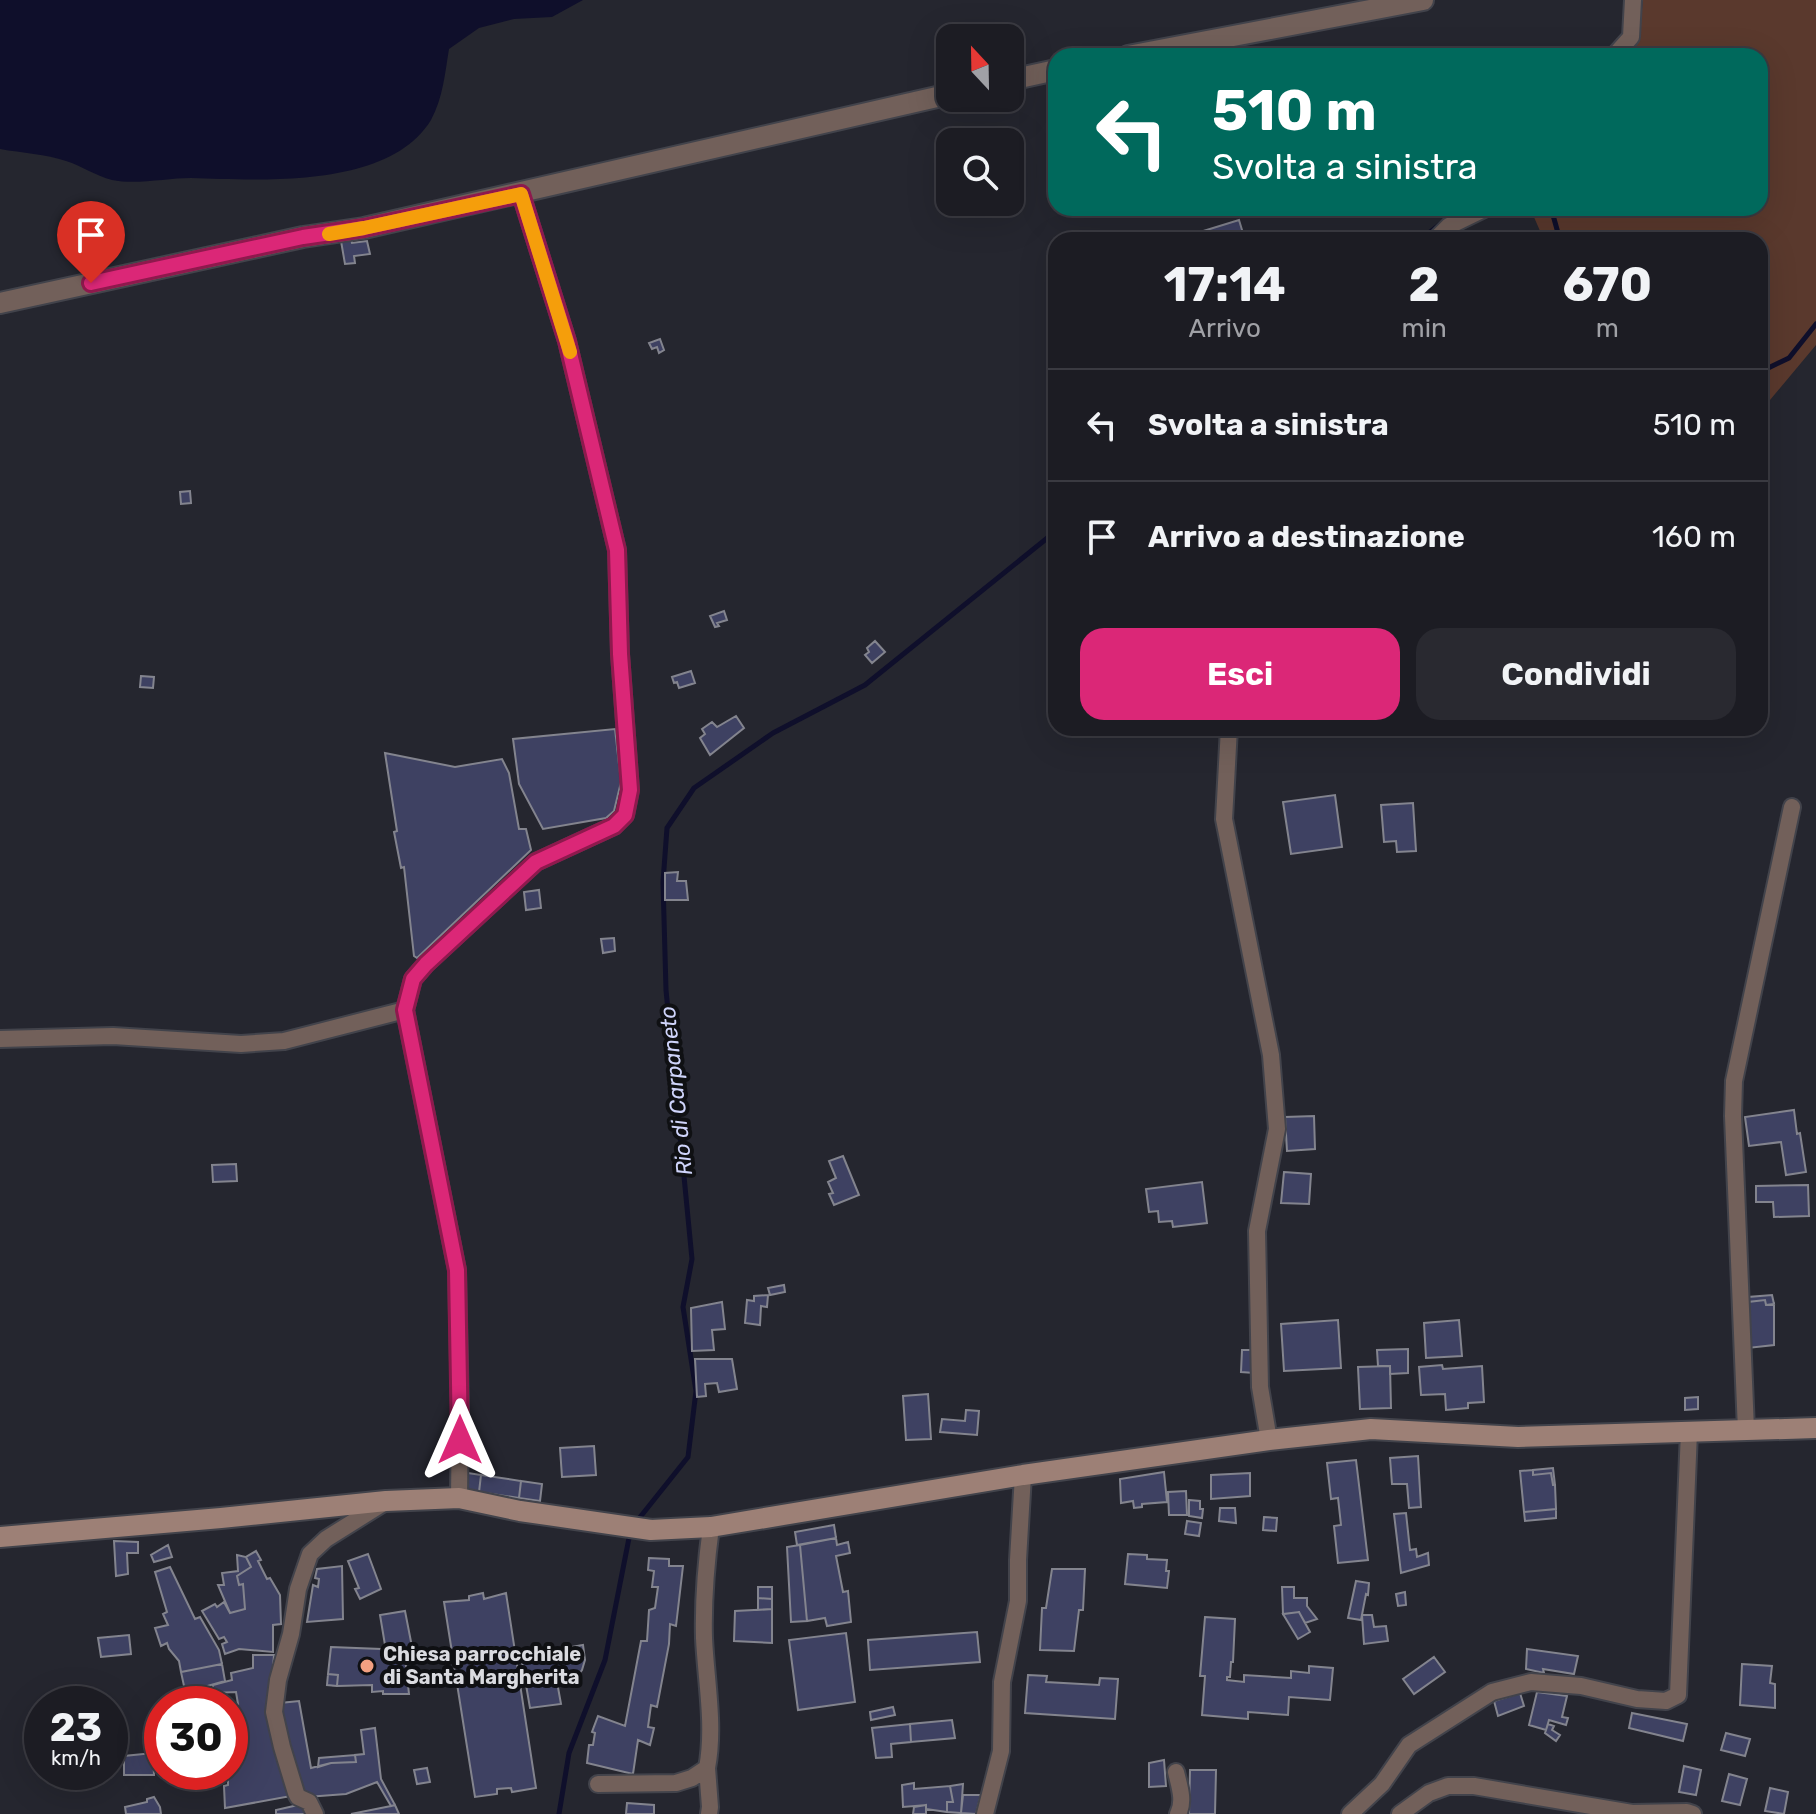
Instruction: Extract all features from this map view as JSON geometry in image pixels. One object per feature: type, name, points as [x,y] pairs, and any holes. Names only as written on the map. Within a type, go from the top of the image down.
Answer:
[{"type":"main road","points":[[0,1537],[386,1501],[459,1498],[520,1511],[651,1530],[711,1527],[1023,1475],[1269,1440],[1371,1429],[1518,1437],[1816,1428]]},
{"type":"street","points":[[1170,48],[1423,0]]},
{"type":"street","points":[[1621,48],[1631,37],[1633,0]]},
{"type":"street","points":[[1024,77],[1048,72]]},
{"type":"street","points":[[0,303],[303,237],[364,228],[521,194],[936,97]]},
{"type":"street","points":[[459,1498],[457,1270],[405,1010],[413,979],[426,964],[536,862],[614,826],[625,815],[630,790],[620,654],[617,550],[567,341],[521,194]]},
{"type":"street","points":[[1443,232],[1470,216]]},
{"type":"street","points":[[1229,736],[1224,819],[1271,1055],[1277,1129],[1257,1231],[1260,1387],[1269,1440]]},
{"type":"street","points":[[1746,1430],[1734,1081],[1792,807]]},
{"type":"street","points":[[0,1039],[113,1036],[241,1044],[284,1041],[405,1010]]},
{"type":"street","points":[[1350,1814],[1382,1784],[1409,1745],[1492,1692],[1531,1682],[1581,1686],[1637,1699],[1666,1701],[1678,1695],[1689,1432]]},
{"type":"street","points":[[985,1814],[1001,1751],[1002,1682],[1018,1601],[1023,1475]]},
{"type":"street","points":[[315,1814],[309,1802],[296,1793],[274,1712],[298,1589],[310,1554],[326,1539],[386,1501]]},
{"type":"street","points":[[709,1814],[707,1768],[711,1747],[704,1639],[704,1576],[711,1527]]},
{"type":"street","points":[[598,1784],[676,1783],[692,1778],[707,1768]]},
{"type":"street","points":[[1176,1772],[1181,1797],[1178,1814]]},
{"type":"street","points":[[1400,1814],[1429,1793],[1448,1786],[1474,1786],[1632,1813],[1693,1814]]},
{"type":"shaded area","points":[[0,0],[583,0],[552,17],[514,19],[479,28],[449,49],[441,94],[431,120],[412,142],[386,158],[322,176],[131,182],[106,178],[58,159],[0,149]]},
{"type":"shaded area","points":[[1643,0],[1816,0],[1816,345],[1770,400],[1768,232],[1540,232],[1534,216],[1768,216],[1768,48],[1633,48]]},
{"type":"building","points":[[1239,220],[1243,232],[1200,232]]},
{"type":"building","points":[[351,239],[352,243],[367,241],[370,254],[354,256],[355,263],[345,264],[341,241]]},
{"type":"building","points":[[660,339],[664,350],[659,353],[657,347],[652,349],[649,343]]},
{"type":"building","points":[[190,491],[191,503],[181,504],[180,492]]},
{"type":"building","points":[[724,611],[727,620],[717,623],[719,626],[715,627],[710,616]]},
{"type":"building","points":[[875,641],[885,652],[872,663],[865,655],[869,652],[867,648]]},
{"type":"building","points":[[691,671],[695,683],[679,688],[677,682],[674,683],[672,677]]},
{"type":"building","points":[[141,676],[154,677],[153,688],[140,687]]},
{"type":"building","points":[[736,716],[744,728],[710,755],[700,738],[705,734],[702,729],[712,722],[717,727]]},
{"type":"building","points":[[615,729],[621,782],[614,811],[606,818],[543,829],[519,784],[513,739]]},
{"type":"building","points":[[385,753],[455,767],[502,759],[509,773],[519,829],[526,829],[531,850],[417,958],[414,956],[404,867],[401,868],[394,832],[397,831]]},
{"type":"building","points":[[1335,795],[1342,847],[1291,854],[1283,802]]},
{"type":"building","points":[[1413,803],[1416,851],[1397,852],[1396,841],[1384,842],[1381,805]]},
{"type":"building","points":[[678,872],[677,881],[686,881],[688,900],[665,900],[665,873]]},
{"type":"building","points":[[539,890],[541,908],[526,910],[524,892]]},
{"type":"building","points":[[614,938],[615,951],[603,953],[601,939]]},
{"type":"building","points":[[1794,1110],[1806,1172],[1786,1175],[1781,1142],[1749,1146],[1745,1117]]},
{"type":"building","points":[[1314,1116],[1315,1149],[1287,1151],[1285,1117]]},
{"type":"building","points":[[843,1156],[859,1195],[834,1205],[828,1182],[836,1178],[829,1161]]},
{"type":"building","points":[[236,1164],[237,1181],[213,1182],[212,1165]]},
{"type":"building","points":[[1284,1172],[1311,1174],[1309,1204],[1281,1203]]},
{"type":"building","points":[[1202,1182],[1207,1223],[1173,1227],[1172,1221],[1159,1222],[1158,1211],[1149,1212],[1146,1189]]},
{"type":"building","points":[[1808,1185],[1809,1216],[1774,1217],[1773,1202],[1756,1202],[1756,1186]]},
{"type":"building","points":[[784,1285],[785,1292],[770,1295],[768,1288]]},
{"type":"building","points":[[768,1295],[767,1307],[761,1306],[760,1325],[745,1323],[747,1300],[754,1301],[754,1296]]},
{"type":"building","points":[[1772,1295],[1774,1304],[1766,1305],[1765,1300],[1748,1302],[1748,1297]]},
{"type":"building","points":[[1765,1300],[1766,1305],[1774,1304],[1774,1345],[1748,1348],[1748,1302]]},
{"type":"building","points":[[722,1302],[725,1329],[712,1330],[714,1350],[692,1351],[691,1308]]},
{"type":"building","points":[[1338,1320],[1341,1368],[1284,1371],[1281,1324]]},
{"type":"building","points":[[1459,1320],[1462,1356],[1426,1358],[1424,1323]]},
{"type":"building","points":[[1408,1349],[1408,1373],[1390,1374],[1390,1366],[1378,1366],[1377,1350]]},
{"type":"building","points":[[1242,1350],[1254,1350],[1254,1373],[1241,1372]]},
{"type":"building","points":[[695,1359],[732,1359],[737,1389],[719,1392],[717,1383],[705,1384],[706,1396],[697,1397]]},
{"type":"building","points":[[1442,1365],[1443,1369],[1482,1366],[1484,1402],[1468,1403],[1468,1408],[1446,1410],[1445,1394],[1421,1395],[1419,1367]]},
{"type":"building","points":[[1390,1366],[1391,1408],[1360,1409],[1358,1367]]},
{"type":"building","points":[[928,1394],[931,1439],[906,1440],[903,1396]]},
{"type":"building","points":[[1698,1397],[1698,1409],[1685,1410],[1685,1398]]},
{"type":"building","points":[[966,1410],[979,1411],[977,1435],[940,1432],[942,1419],[965,1421]]},
{"type":"building","points":[[594,1446],[596,1475],[562,1477],[560,1448]]},
{"type":"building","points":[[1418,1456],[1421,1507],[1409,1508],[1407,1484],[1392,1484],[1390,1458]]},
{"type":"building","points":[[1356,1460],[1368,1560],[1338,1563],[1334,1526],[1341,1525],[1338,1498],[1331,1499],[1327,1463]]},
{"type":"building","points":[[1553,1468],[1555,1485],[1551,1473],[1533,1475],[1533,1470]]},
{"type":"building","points":[[1533,1470],[1533,1475],[1551,1473],[1556,1509],[1524,1512],[1520,1471]]},
{"type":"building","points":[[1164,1472],[1167,1502],[1142,1504],[1142,1507],[1134,1508],[1133,1501],[1121,1503],[1120,1479]]},
{"type":"building","points":[[468,1473],[481,1475],[479,1492],[466,1490]]},
{"type":"building","points":[[1250,1473],[1250,1496],[1211,1499],[1211,1475]]},
{"type":"building","points":[[481,1475],[521,1481],[519,1498],[479,1492]]},
{"type":"building","points":[[521,1481],[542,1484],[540,1501],[519,1498]]},
{"type":"building","points":[[1186,1491],[1187,1515],[1169,1515],[1168,1492]]},
{"type":"building","points":[[1189,1500],[1200,1501],[1202,1518],[1189,1516]]},
{"type":"building","points":[[1220,1508],[1235,1508],[1236,1523],[1219,1521]]},
{"type":"building","points":[[1556,1509],[1556,1518],[1525,1521],[1524,1512]]},
{"type":"building","points":[[1406,1513],[1410,1550],[1416,1549],[1417,1557],[1428,1553],[1429,1565],[1401,1573],[1394,1514]]},
{"type":"building","points":[[1264,1517],[1277,1518],[1276,1531],[1263,1530]]},
{"type":"building","points":[[1187,1521],[1201,1523],[1199,1536],[1185,1534]]},
{"type":"building","points":[[834,1525],[836,1538],[797,1545],[795,1532]]},
{"type":"building","points":[[836,1538],[837,1545],[848,1542],[850,1553],[836,1556],[843,1592],[848,1591],[851,1622],[827,1626],[825,1618],[807,1621],[800,1545]]},
{"type":"building","points":[[114,1541],[138,1542],[138,1553],[127,1553],[128,1574],[116,1576]]},
{"type":"building","points":[[168,1545],[172,1557],[154,1562],[151,1555]]},
{"type":"building","points":[[800,1545],[807,1621],[791,1622],[787,1547]]},
{"type":"building","points":[[256,1551],[267,1579],[270,1578],[280,1595],[281,1624],[273,1625],[273,1652],[239,1649],[225,1654],[222,1644],[227,1642],[224,1637],[219,1639],[202,1611],[224,1602],[230,1613],[245,1609],[243,1584],[239,1585],[237,1576],[251,1567],[246,1557]]},
{"type":"building","points":[[368,1554],[381,1589],[360,1599],[348,1561]]},
{"type":"building","points":[[1128,1554],[1167,1560],[1167,1588],[1125,1584]]},
{"type":"building","points":[[237,1555],[246,1557],[251,1567],[237,1576],[239,1585],[243,1584],[245,1609],[230,1613],[218,1585],[224,1585],[222,1573],[238,1571]]},
{"type":"building","points":[[649,1558],[669,1559],[669,1566],[683,1566],[676,1626],[670,1624],[657,1707],[651,1705],[648,1727],[654,1728],[650,1745],[638,1740],[633,1774],[587,1763],[598,1716],[625,1726],[641,1641],[647,1641],[649,1610],[655,1608],[658,1587],[652,1587],[654,1571],[648,1570]]},
{"type":"building","points":[[342,1566],[343,1619],[307,1622],[313,1585],[318,1587],[319,1579],[315,1578],[317,1569]]},
{"type":"building","points":[[170,1567],[195,1619],[200,1617],[219,1650],[222,1664],[181,1672],[179,1661],[167,1643],[161,1646],[155,1628],[168,1625],[163,1614],[167,1612],[155,1572]]},
{"type":"building","points":[[1052,1569],[1085,1569],[1083,1610],[1079,1610],[1074,1651],[1040,1650],[1042,1608],[1046,1608]]},
{"type":"building","points":[[1356,1581],[1369,1583],[1361,1620],[1348,1618]]},
{"type":"building","points":[[758,1587],[772,1587],[772,1599],[758,1598]]},
{"type":"building","points":[[1282,1587],[1294,1587],[1294,1598],[1307,1598],[1307,1606],[1317,1619],[1305,1623],[1299,1612],[1283,1614]]},
{"type":"building","points":[[1405,1592],[1406,1605],[1398,1606],[1396,1594]]},
{"type":"building","points":[[483,1593],[484,1599],[506,1593],[536,1788],[512,1792],[511,1788],[497,1789],[497,1794],[475,1797],[444,1602],[469,1600],[469,1596]]},
{"type":"building","points":[[758,1598],[772,1599],[772,1609],[758,1610]]},
{"type":"building","points":[[772,1609],[772,1643],[734,1641],[735,1611]]},
{"type":"building","points":[[405,1611],[413,1652],[387,1657],[380,1615]]},
{"type":"building","points":[[1299,1612],[1310,1632],[1298,1639],[1283,1614]]},
{"type":"building","points":[[1362,1615],[1372,1615],[1374,1627],[1386,1626],[1388,1641],[1364,1644]]},
{"type":"building","points":[[1205,1617],[1235,1619],[1233,1662],[1227,1680],[1244,1682],[1244,1675],[1291,1678],[1291,1671],[1309,1673],[1309,1666],[1333,1668],[1330,1700],[1289,1697],[1288,1715],[1248,1712],[1248,1719],[1202,1715],[1205,1676],[1200,1676]]},
{"type":"building","points":[[977,1632],[980,1662],[870,1670],[868,1640]]},
{"type":"building","points":[[846,1633],[855,1702],[798,1710],[789,1640]]},
{"type":"building","points":[[129,1635],[131,1654],[101,1657],[98,1638]]},
{"type":"building","points":[[583,1645],[585,1660],[582,1670],[575,1679],[557,1682],[561,1704],[530,1708],[521,1656]]},
{"type":"building","name":"Chiesa parrocchiale di Santa Margherita","points":[[331,1647],[381,1649],[382,1658],[405,1658],[409,1694],[372,1692],[372,1685],[337,1686],[338,1675],[328,1674]]},
{"type":"building","points":[[1527,1649],[1578,1656],[1574,1674],[1526,1669]]},
{"type":"building","points":[[253,1655],[274,1655],[269,1715],[291,1796],[225,1808],[224,1790],[248,1790],[248,1686],[213,1685],[232,1680],[231,1673],[253,1668]]},
{"type":"building","points":[[1434,1657],[1445,1672],[1414,1694],[1403,1679]]},
{"type":"building","points":[[222,1664],[225,1681],[208,1686],[184,1686],[181,1672]]},
{"type":"building","points":[[1742,1664],[1772,1666],[1770,1683],[1775,1684],[1775,1708],[1740,1705]]},
{"type":"building","points":[[328,1674],[338,1675],[337,1686],[327,1685]]},
{"type":"building","points":[[1028,1675],[1047,1676],[1046,1682],[1099,1685],[1100,1678],[1118,1679],[1115,1719],[1025,1713]]},
{"type":"building","points":[[1537,1692],[1567,1696],[1562,1717],[1568,1718],[1566,1725],[1549,1720],[1546,1730],[1529,1725]]},
{"type":"building","points":[[1520,1693],[1524,1706],[1498,1716],[1494,1701]]},
{"type":"building","points":[[299,1701],[311,1768],[356,1762],[355,1755],[364,1754],[361,1730],[375,1728],[381,1779],[395,1805],[391,1806],[377,1782],[346,1794],[307,1797],[297,1782],[280,1703]]},
{"type":"building","points":[[893,1707],[895,1715],[871,1720],[870,1712]]},
{"type":"building","points":[[1632,1713],[1687,1724],[1683,1741],[1629,1728]]},
{"type":"building","points":[[952,1720],[955,1738],[911,1742],[910,1724]]},
{"type":"building","points":[[910,1724],[911,1742],[891,1744],[892,1757],[876,1758],[872,1728]]},
{"type":"building","points":[[1548,1724],[1554,1726],[1552,1730],[1560,1735],[1556,1741],[1545,1733]]},
{"type":"building","points":[[1726,1733],[1750,1739],[1745,1756],[1721,1750]]},
{"type":"building","points":[[144,1754],[144,1775],[128,1775],[128,1756]]},
{"type":"building","points":[[355,1755],[356,1762],[318,1767],[319,1758]]},
{"type":"building","points":[[1164,1760],[1166,1786],[1149,1787],[1149,1763]]},
{"type":"building","points":[[1684,1766],[1701,1770],[1696,1795],[1679,1792]]},
{"type":"building","points":[[427,1768],[430,1782],[417,1784],[414,1770]]},
{"type":"building","points":[[1190,1770],[1216,1770],[1215,1814],[1189,1814]]},
{"type":"building","points":[[1729,1774],[1747,1779],[1740,1805],[1722,1801]]},
{"type":"building","points":[[914,1783],[914,1789],[950,1786],[953,1802],[947,1802],[947,1812],[926,1809],[926,1805],[903,1807],[902,1785]]},
{"type":"building","points":[[963,1784],[961,1813],[947,1812],[947,1802],[953,1802],[950,1786]]},
{"type":"building","points":[[1770,1788],[1788,1792],[1784,1814],[1765,1811]]},
{"type":"building","points":[[963,1795],[981,1795],[976,1814],[961,1813]]},
{"type":"building","points":[[154,1797],[161,1814],[126,1814],[125,1807],[147,1802],[147,1799]]},
{"type":"building","points":[[307,1803],[311,1814],[276,1814],[276,1810]]},
{"type":"building","points":[[627,1803],[654,1805],[654,1814],[626,1814]]},
{"type":"building","points":[[395,1805],[399,1814],[351,1814],[391,1806]]},
{"type":"building","points":[[926,1805],[926,1814],[913,1814],[914,1807]]},
{"type":"waterway","name":"Rio di Carpaneto","points":[[1430,232],[1451,216]]},
{"type":"waterway","name":"Rio di Carpaneto","points":[[1553,216],[1558,232]]},
{"type":"waterway","name":"Rio di Carpaneto","points":[[1768,368],[1789,358],[1816,324]]},
{"type":"waterway","name":"Rio di Carpaneto","points":[[637,1521],[688,1457],[696,1391],[683,1307],[692,1259],[666,990],[663,882],[667,828],[694,788],[773,733],[865,685],[1048,537]]},
{"type":"waterway","name":"Rio di Carpaneto","points":[[559,1814],[569,1753],[605,1660],[630,1533]]},
{"type":"slow traffic","points":[[329,234],[521,194],[570,352]]},
{"type":"place","name":"Chiesa parrocchiale di Santa Margherita","points":[[367,1666]]},
{"type":"route","points":[[91,283],[521,194],[567,341],[617,550],[620,654],[630,790],[625,815],[614,826],[536,862],[413,979],[405,1010],[457,1270],[460,1440]]}]
